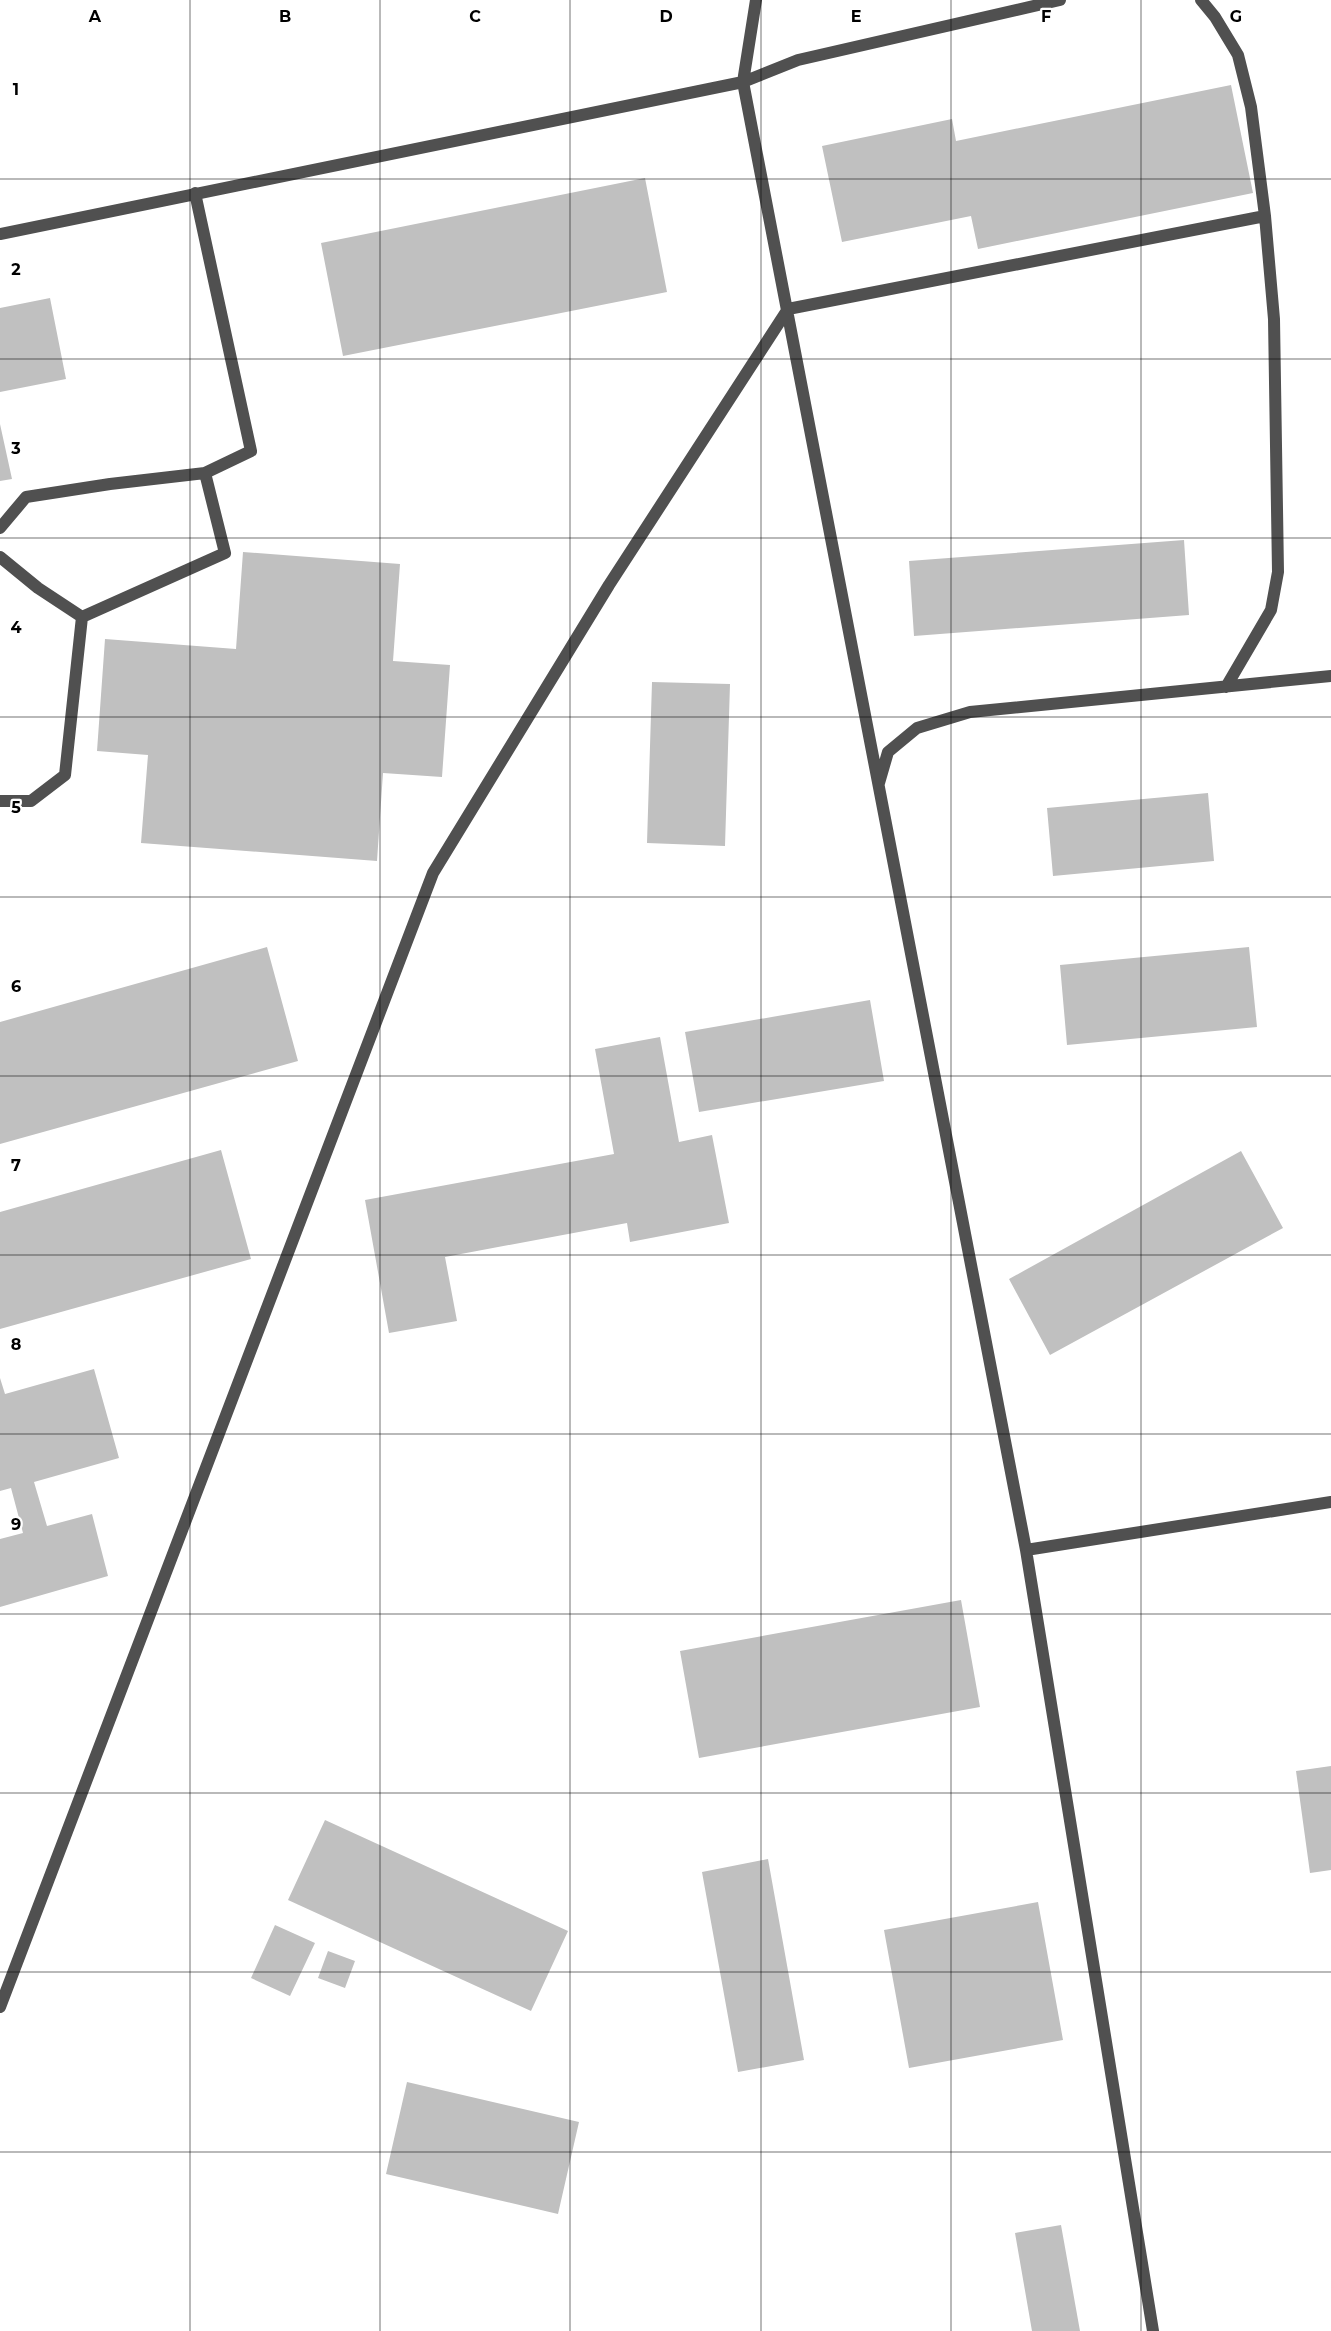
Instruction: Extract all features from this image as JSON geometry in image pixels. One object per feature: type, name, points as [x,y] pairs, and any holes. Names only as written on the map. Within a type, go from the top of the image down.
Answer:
[{"type":"lane","points":[[756,0],[743,82],[1026,1550],[1153,2331]]},
{"type":"lane","points":[[0,234],[743,82],[798,60],[1060,0]]},
{"type":"lane","points":[[1201,0],[1238,55],[1251,107],[1265,216],[1274,319],[1278,572],[1271,610],[1226,687]]},
{"type":"lane","points":[[0,528],[26,497],[110,484],[205,473],[251,451],[195,193]]},
{"type":"lane","points":[[0,2007],[433,873],[609,585],[788,309],[1265,216]]},
{"type":"lane","points":[[82,617],[225,554],[205,473]]},
{"type":"lane","points":[[0,557],[38,588],[82,617]]},
{"type":"lane","points":[[0,801],[31,801],[65,775],[82,617]]},
{"type":"lane","points":[[878,786],[888,752],[917,728],[970,712],[1331,676]]},
{"type":"lane","points":[[1026,1550],[1331,1502]]},
{"type":"building","points":[[1231,85],[1253,193],[978,249],[971,216],[842,242],[822,146],[952,119],[956,141]]},
{"type":"building","points":[[645,178],[667,292],[343,356],[321,243]]},
{"type":"building","points":[[50,298],[66,379],[0,392],[0,308]]},
{"type":"building","points":[[0,424],[12,479],[0,481]]},
{"type":"building","points":[[1184,540],[1189,615],[914,636],[909,561]]},
{"type":"building","points":[[243,552],[400,564],[393,661],[450,665],[442,777],[383,773],[377,861],[141,843],[148,755],[97,751],[105,639],[236,649]]},
{"type":"building","points":[[652,682],[730,684],[725,846],[647,843]]},
{"type":"building","points":[[1208,793],[1214,861],[1053,876],[1047,808]]},
{"type":"building","points":[[267,947],[298,1061],[0,1144],[0,1022]]},
{"type":"building","points":[[1249,947],[1257,1027],[1067,1045],[1060,965]]},
{"type":"building","points":[[870,1000],[884,1081],[699,1112],[685,1032]]},
{"type":"building","points":[[660,1037],[679,1142],[712,1135],[729,1223],[630,1242],[627,1223],[445,1257],[457,1321],[389,1333],[365,1200],[614,1154],[595,1049]]},
{"type":"building","points":[[221,1150],[251,1259],[0,1329],[0,1212]]},
{"type":"building","points":[[1241,1151],[1283,1228],[1050,1355],[1009,1279]]},
{"type":"building","points":[[94,1369],[119,1458],[34,1482],[47,1526],[92,1514],[108,1576],[0,1607],[0,1539],[23,1533],[11,1488],[0,1491],[0,1378],[5,1394]]},
{"type":"building","points":[[961,1600],[980,1707],[699,1758],[680,1651]]},
{"type":"building","points":[[1331,1766],[1331,1870],[1310,1873],[1296,1771]]},
{"type":"building","points":[[325,1820],[568,1931],[531,2011],[288,1900]]},
{"type":"building","points":[[768,1859],[804,2060],[738,2072],[702,1872]]},
{"type":"building","points":[[1038,1902],[1063,2040],[909,2068],[884,1930]]},
{"type":"building","points":[[275,1925],[315,1943],[290,1996],[251,1978]]},
{"type":"building","points":[[328,1951],[355,1961],[345,1988],[318,1978]]},
{"type":"building","points":[[407,2082],[579,2122],[558,2214],[386,2174]]},
{"type":"building","points":[[1061,2225],[1080,2331],[1032,2331],[1015,2233]]}]
